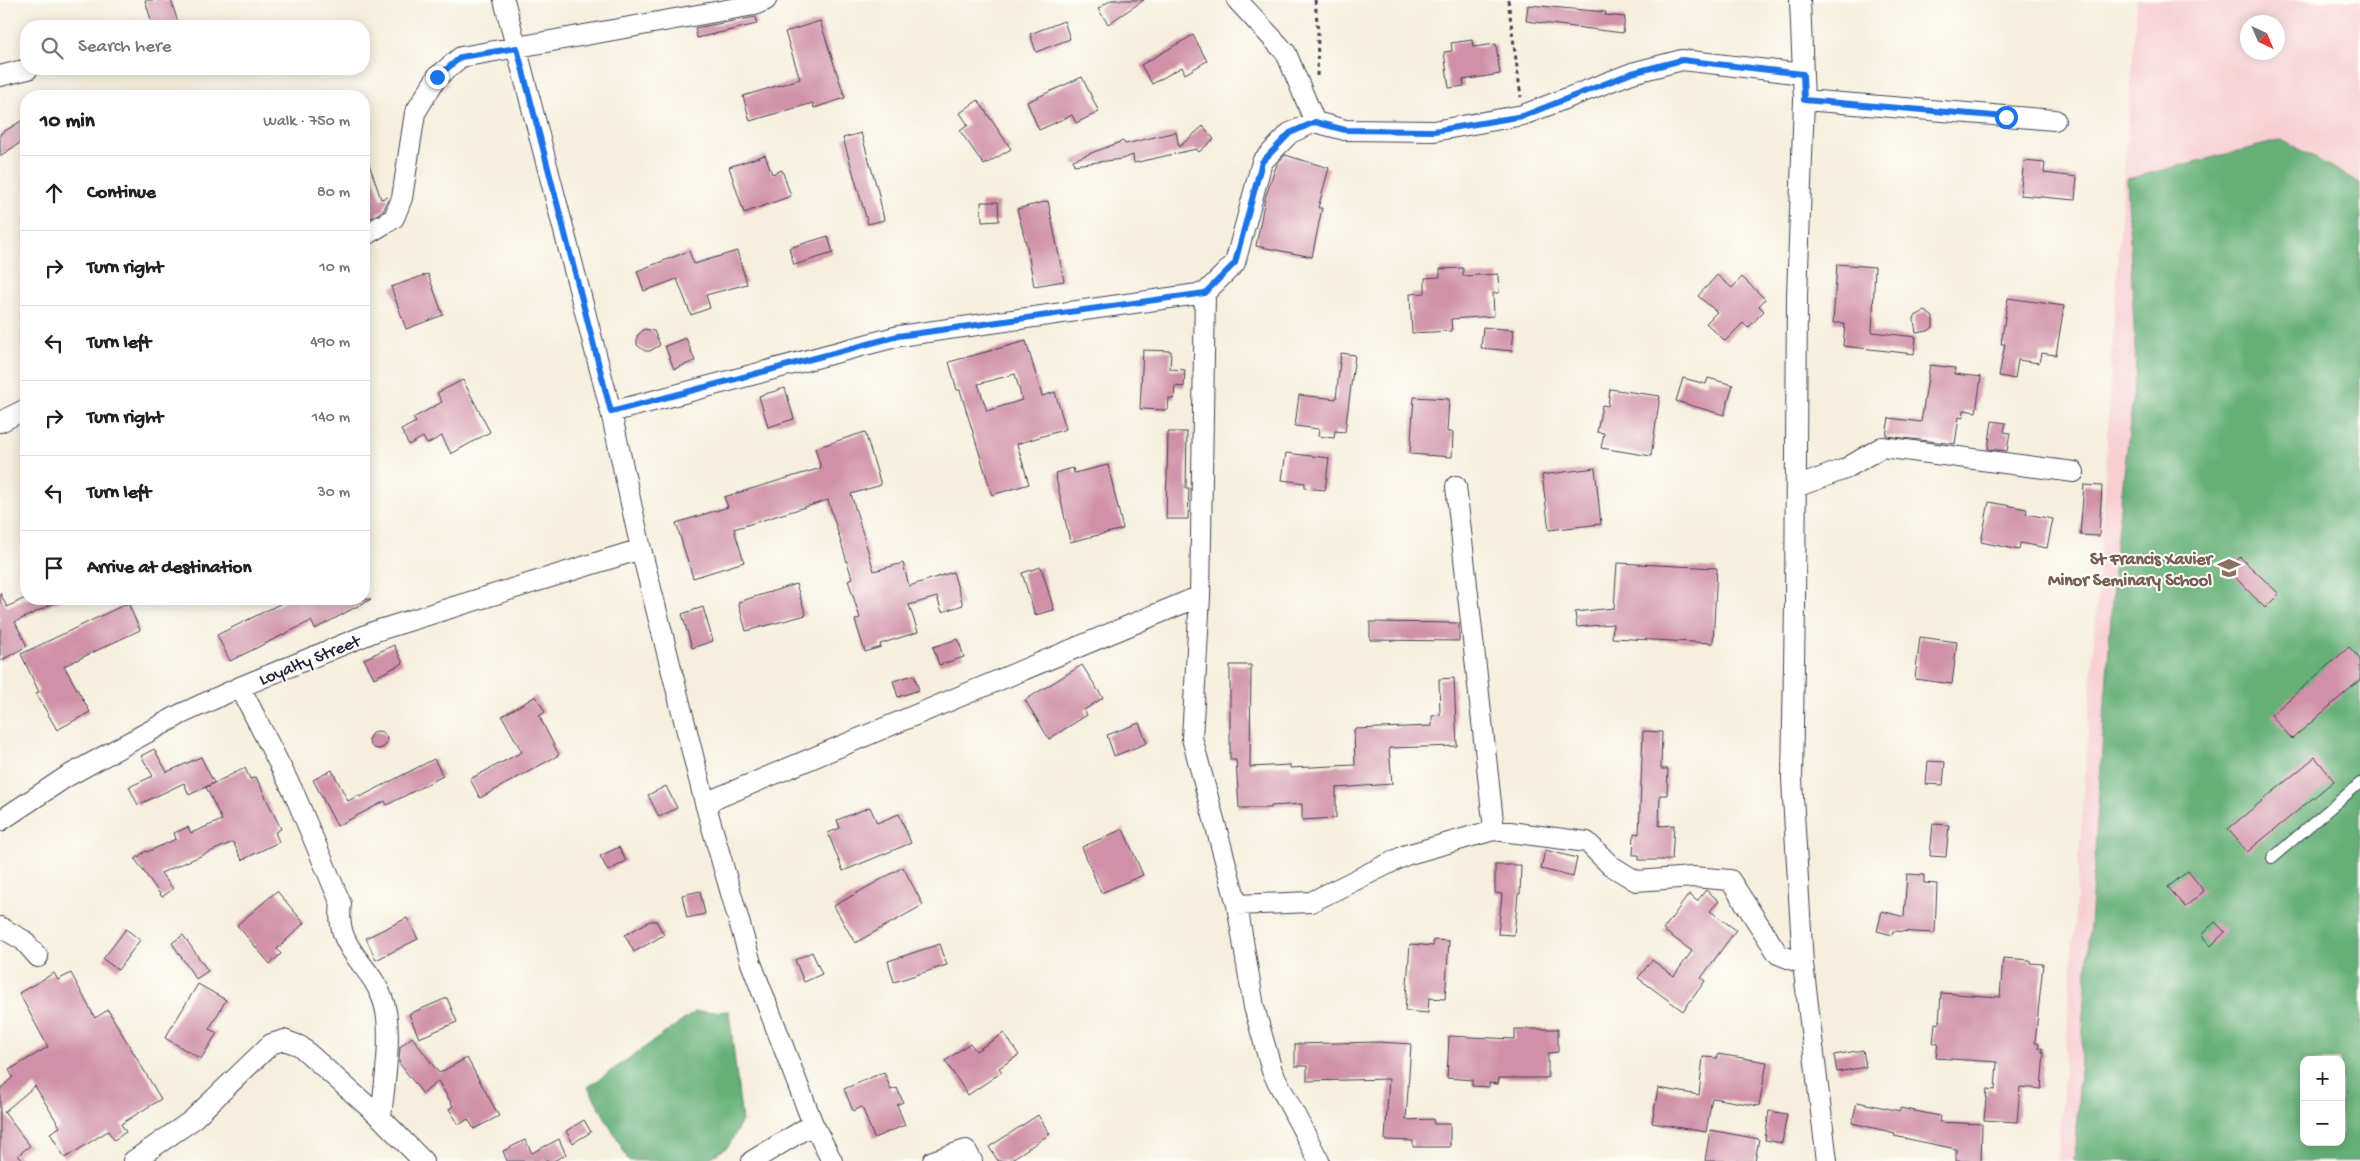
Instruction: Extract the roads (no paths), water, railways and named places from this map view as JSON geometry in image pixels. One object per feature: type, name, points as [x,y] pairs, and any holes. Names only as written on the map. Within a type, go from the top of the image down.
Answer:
[{"type":"street","points":[[504,0],[611,412],[641,550],[705,802],[751,963],[813,1124],[832,1161]]},
{"type":"street","points":[[370,232],[394,218],[402,198],[415,113],[437,77],[461,57],[754,4],[766,0]]},
{"type":"street","points":[[1237,0],[1286,53],[1315,122]]},
{"type":"street","points":[[1800,0],[1804,100],[1797,296],[1792,780],[1803,964],[1827,1161]]},
{"type":"street","points":[[611,412],[898,336],[1205,293],[1235,263],[1262,162],[1290,133],[1315,122],[1345,130],[1434,131],[1523,116],[1632,73],[1682,60],[1803,74]]},
{"type":"street","points":[[0,76],[20,71]]},
{"type":"street","points":[[1804,100],[2055,120]]},
{"type":"street","points":[[1205,293],[1200,596],[1192,738],[1237,905],[1254,1007],[1272,1072],[1319,1161]]},
{"type":"street","points":[[0,422],[20,412]]},
{"type":"street","points":[[1796,487],[1845,469],[1882,447],[2074,472]]},
{"type":"street","points":[[1456,486],[1494,830]]},
{"type":"street","name":"Loyalty Street","points":[[0,822],[66,777],[181,714],[240,687],[376,631],[641,550]]},
{"type":"street","points":[[705,802],[1200,596]]},
{"type":"street","points":[[240,687],[294,793],[341,904],[339,921],[344,939],[375,982],[384,1003],[387,1026],[381,1118]]},
{"type":"street","points":[[1237,905],[1311,902],[1406,855],[1494,830],[1587,842],[1610,865],[1636,881],[1692,877],[1730,880],[1778,954],[1803,964]]},
{"type":"street","points":[[0,927],[23,940],[38,957]]},
{"type":"street","points":[[133,1161],[191,1121],[271,1044],[284,1040],[300,1046],[381,1118],[423,1161]]},
{"type":"street","points":[[752,1161],[813,1124]]},
{"type":"street","points":[[933,1161],[966,1150],[972,1161]]},
{"type":"lane","points":[[2272,858],[2360,783]]},
{"type":"place","name":"St Francis Xavier Minor Seminary School","points":[[2229,568]]}]
